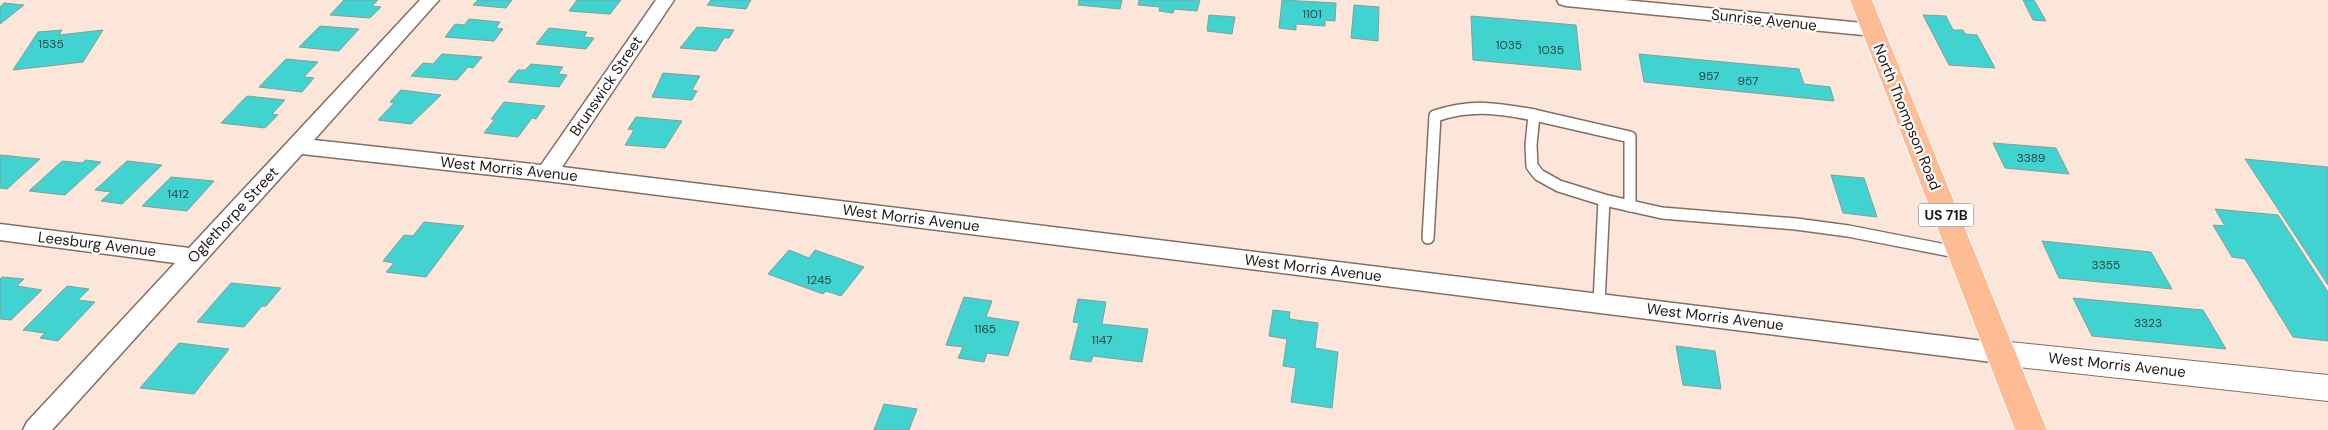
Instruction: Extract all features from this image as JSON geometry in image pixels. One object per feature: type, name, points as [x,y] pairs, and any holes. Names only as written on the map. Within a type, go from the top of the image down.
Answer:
[{"type":"main road","name":"North Thompson Road","points":[[1861,0],[2031,430]]},
{"type":"street","name":"Oglethorpe Street","points":[[36,430],[430,0]]},
{"type":"street","name":"Brunswick Street","points":[[547,173],[665,0]]},
{"type":"street","name":"Sunrise Avenue","points":[[1566,0],[1873,30]]},
{"type":"street","name":"West Morris Avenue","points":[[298,146],[547,173],[2000,353],[2328,388]]},
{"type":"street","name":"Leesburg Avenue","points":[[0,232],[194,257]]},
{"type":"lane","points":[[1428,238],[1435,116],[1457,108],[1483,106],[1534,115],[1630,137],[1630,206]]},
{"type":"lane","points":[[1534,115],[1531,145],[1532,166],[1540,175],[1559,186],[1604,200],[1662,213],[1796,224],[1839,230],[1961,253]]},
{"type":"lane","points":[[1599,303],[1604,200]]},
{"type":"building","points":[[344,0],[378,0],[372,6],[381,7],[370,18],[330,15]]},
{"type":"building","points":[[478,0],[512,0],[506,8],[473,5]]},
{"type":"building","points":[[577,0],[621,0],[610,14],[569,11]]},
{"type":"building","points":[[711,0],[751,0],[746,9],[707,5]]},
{"type":"building","points":[[1079,0],[1122,0],[1120,9],[1078,5]]},
{"type":"building","points":[[1139,0],[1200,0],[1197,11],[1174,9],[1173,13],[1159,11],[1160,7],[1138,5]]},
{"type":"building","points":[[1282,0],[1336,3],[1335,21],[1325,20],[1325,26],[1296,24],[1296,30],[1279,28]]},
{"type":"building","points":[[2023,0],[2034,0],[2046,21],[2033,20]]},
{"type":"building","points":[[4,3],[24,5],[0,24],[0,7]]},
{"type":"building","points":[[1354,5],[1379,7],[1378,41],[1351,38]]},
{"type":"building","points":[[1209,15],[1235,17],[1232,34],[1207,31]]},
{"type":"building","points":[[1923,15],[1946,16],[1953,30],[1963,30],[1965,34],[1977,35],[1995,68],[1949,65]]},
{"type":"building","points":[[1471,16],[1576,25],[1581,70],[1473,60]]},
{"type":"building","points":[[469,19],[500,22],[496,28],[503,29],[494,41],[445,37],[455,24],[464,25]]},
{"type":"building","points":[[320,26],[359,29],[339,51],[299,47]]},
{"type":"building","points":[[697,27],[734,30],[729,38],[724,38],[716,51],[680,48]]},
{"type":"building","points":[[549,28],[587,32],[584,37],[594,38],[586,49],[536,44]]},
{"type":"building","points":[[62,30],[59,35],[103,30],[83,62],[13,70],[38,32]]},
{"type":"building","points":[[442,54],[482,57],[473,68],[468,67],[457,80],[411,76],[423,63],[433,64]]},
{"type":"building","points":[[1639,54],[1799,69],[1804,84],[1830,87],[1834,101],[1644,82]]},
{"type":"building","points":[[286,59],[318,62],[304,77],[314,78],[302,92],[259,87]]},
{"type":"building","points":[[531,64],[563,67],[558,74],[567,75],[559,87],[508,82],[518,70],[525,70]]},
{"type":"building","points":[[663,73],[700,76],[692,90],[697,91],[692,100],[652,97]]},
{"type":"building","points":[[401,90],[441,95],[411,124],[378,120],[394,103],[390,102]]},
{"type":"building","points":[[247,96],[285,100],[272,114],[278,115],[265,128],[221,123]]},
{"type":"building","points":[[504,102],[545,106],[536,119],[532,118],[518,137],[484,133],[495,119],[491,119]]},
{"type":"building","points":[[636,117],[682,121],[665,148],[625,145],[634,130],[628,129]]},
{"type":"building","points":[[1993,143],[2056,148],[2069,174],[2005,168]]},
{"type":"building","points":[[0,155],[40,159],[7,189],[0,188]]},
{"type":"building","points":[[2245,159],[2328,167],[2328,285]]},
{"type":"building","points":[[86,160],[101,162],[65,195],[29,191],[62,161],[82,163]]},
{"type":"building","points":[[127,161],[162,165],[122,204],[101,201],[111,192],[95,190]]},
{"type":"building","points":[[1831,175],[1864,178],[1877,217],[1843,213]]},
{"type":"building","points":[[171,177],[214,181],[187,211],[142,206]]},
{"type":"building","points":[[2215,209],[2278,215],[2328,292],[2328,341],[2293,337],[2245,259],[2232,257],[2213,225],[2225,226]]},
{"type":"building","points":[[424,222],[464,226],[426,277],[386,272],[394,263],[383,261],[404,235],[413,236]]},
{"type":"building","points":[[2042,241],[2151,252],[2172,289],[2059,278]]},
{"type":"building","points":[[789,250],[809,258],[815,250],[864,267],[841,296],[826,291],[823,294],[768,274]]},
{"type":"building","points":[[2,277],[24,279],[17,286],[42,290],[11,320],[0,319],[0,279]]},
{"type":"building","points":[[231,283],[281,288],[266,306],[262,306],[244,327],[197,322]]},
{"type":"building","points":[[67,286],[89,289],[78,300],[95,302],[58,341],[40,338],[45,333],[23,330]]},
{"type":"building","points":[[964,297],[992,301],[986,317],[1019,322],[1008,356],[987,353],[984,362],[958,358],[963,347],[946,345]]},
{"type":"building","points":[[2073,298],[2203,310],[2226,349],[2092,336]]},
{"type":"building","points":[[1078,299],[1106,302],[1102,324],[1148,329],[1142,362],[1093,356],[1091,362],[1070,359],[1079,323],[1073,322]]},
{"type":"building","points":[[1273,310],[1290,312],[1289,319],[1318,323],[1315,348],[1338,352],[1332,408],[1291,402],[1296,368],[1283,366],[1287,339],[1269,336]]},
{"type":"building","points":[[179,343],[229,349],[194,394],[140,388]]},
{"type":"building","points":[[1676,346],[1715,351],[1721,389],[1683,385]]},
{"type":"building","points":[[884,404],[917,409],[909,430],[874,430]]}]
